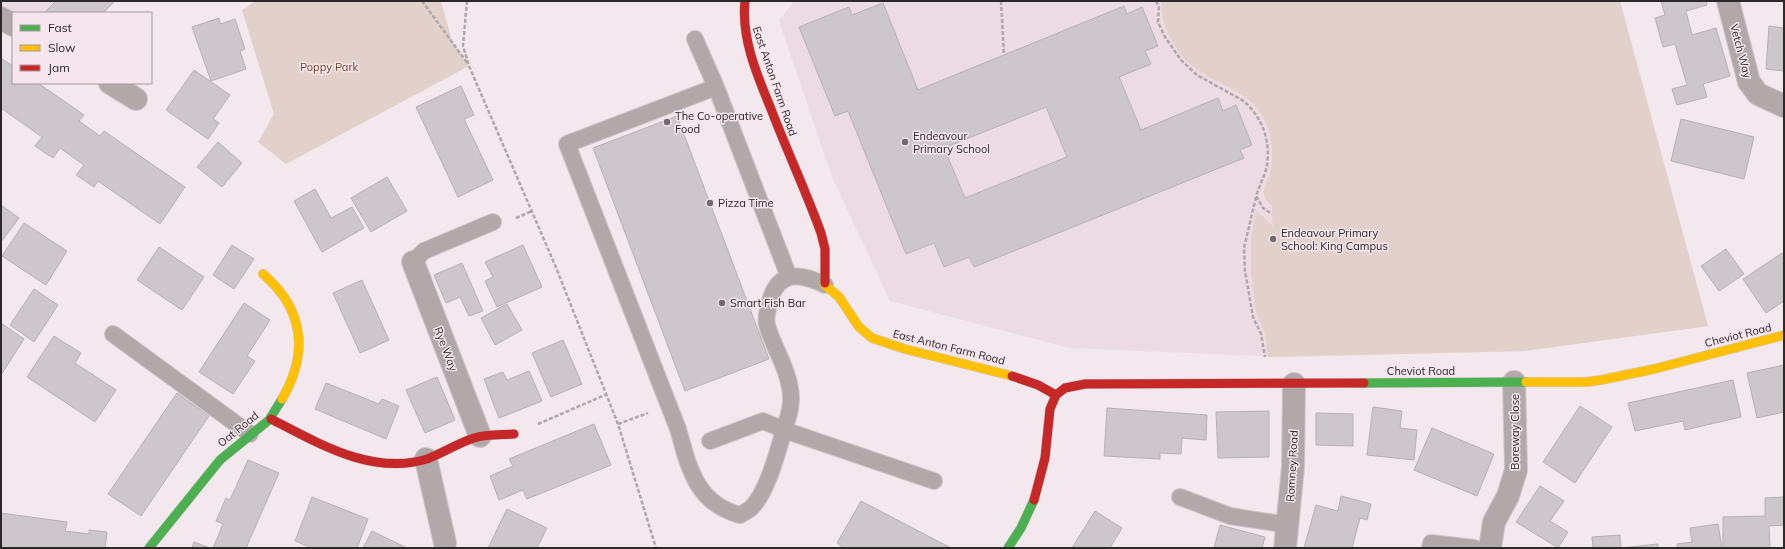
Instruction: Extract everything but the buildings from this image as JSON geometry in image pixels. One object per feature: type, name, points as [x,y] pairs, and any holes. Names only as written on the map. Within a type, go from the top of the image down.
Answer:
[{"type":"street","name":"East Anton Farm Road","points":[[745,1],[743,29],[749,48],[771,111],[821,233],[825,249],[825,285],[839,297],[859,327],[872,338],[905,349],[1004,373],[1038,386],[1056,395]]},
{"type":"street","name":"Vetch Way","points":[[1728,1],[1749,82],[1758,94],[1784,106]]},
{"type":"street","points":[[1,18],[12,24]]},
{"type":"street","points":[[112,84],[136,99]]},
{"type":"street","name":"Rye Way","points":[[413,262],[480,436]]},
{"type":"street","name":"Oat Road","points":[[149,548],[222,458],[250,434],[271,419],[291,382],[298,345],[298,326],[291,306],[280,289],[264,274]]},
{"type":"street","name":"Cheviot Road","points":[[1056,395],[1065,388],[1085,384],[1294,384],[1602,380],[1784,335]]},
{"type":"street","name":"Boreway Close","points":[[1490,548],[1494,522],[1508,496],[1516,470],[1514,382]]},
{"type":"street","name":"Romney Road","points":[[1285,548],[1293,467],[1294,384]]},
{"type":"street","points":[[1008,548],[1025,521],[1036,493],[1045,459],[1050,409],[1056,395]]},
{"type":"street","points":[[271,419],[361,460],[396,465],[426,459],[480,436],[514,434]]},
{"type":"street","points":[[426,459],[445,543]]},
{"type":"lane","points":[[695,40],[716,87],[789,277]]},
{"type":"lane","points":[[716,87],[567,144],[678,429],[686,458],[704,494],[712,503],[720,508],[740,514],[750,508],[757,499],[774,466],[791,407],[790,387],[767,324],[767,313],[772,294],[780,281],[789,277],[806,277],[825,285]]},
{"type":"lane","points":[[413,262],[424,251],[494,222]]},
{"type":"lane","points":[[113,334],[250,434]]},
{"type":"lane","points":[[710,441],[763,421],[784,430],[934,481]]},
{"type":"lane","points":[[1180,497],[1230,516],[1288,525]]},
{"type":"lane","points":[[1430,548],[1431,543],[1474,548]]},
{"type":"path","points":[[422,1],[469,66]]},
{"type":"path","points":[[467,1],[463,46],[469,66],[555,265],[618,424],[656,548]]},
{"type":"path","points":[[1001,1],[1004,55]]},
{"type":"path","points":[[1156,1],[1159,7],[1158,22],[1169,44],[1181,60],[1197,75],[1242,100],[1248,105],[1259,119],[1267,142],[1268,160],[1256,196],[1244,248],[1245,270],[1253,317],[1261,334],[1272,384]]},
{"type":"path","points":[[1256,196],[1263,208],[1272,214]]},
{"type":"path","points":[[511,219],[532,211]]},
{"type":"path","points":[[514,434],[606,395]]},
{"type":"path","points":[[618,424],[668,405]]},
{"type":"shaded area","points":[[1,1],[57,1],[45,12],[12,13],[1,11]]},
{"type":"shaded area","name":"Endeavour Primary School: King Campus","points":[[794,1],[1620,1],[1708,326],[1525,351],[1286,357],[1069,348],[890,301],[832,177],[779,21]]},
{"type":"green space","name":"Poppy Park","points":[[256,1],[441,1],[452,41],[469,66],[286,164],[258,142],[274,114],[242,10]]},
{"type":"green space","points":[[1161,1],[1620,1],[1708,326],[1525,351],[1268,357],[1265,334],[1256,312],[1251,273],[1251,239],[1256,210],[1273,226],[1272,206],[1264,197],[1264,187],[1270,174],[1272,164],[1270,134],[1262,115],[1245,97],[1202,73],[1182,56],[1167,32],[1163,19]]},
{"type":"traffic: fast","points":[[1364,383],[1526,382]]},
{"type":"traffic: fast","points":[[149,548],[220,460],[269,420],[282,399]]},
{"type":"traffic: fast","points":[[1008,548],[1021,528],[1034,500]]},
{"type":"traffic: slow","points":[[263,274],[277,288],[287,302],[294,317],[298,332],[299,348],[296,365],[291,382],[282,399]]},
{"type":"traffic: slow","points":[[825,283],[825,285],[839,297],[859,327],[872,338],[905,349],[1012,376]]},
{"type":"traffic: slow","points":[[1526,382],[1586,382],[1601,380],[1654,369],[1784,335]]},
{"type":"traffic: jam","points":[[745,1],[745,29],[751,56],[760,83],[821,233],[825,249],[825,283]]},
{"type":"traffic: jam","points":[[1012,376],[1038,385],[1056,395],[1050,409],[1045,458],[1034,500]]},
{"type":"traffic: jam","points":[[1056,395],[1065,388],[1085,384],[1364,383]]},
{"type":"traffic: jam","points":[[271,419],[327,447],[366,460],[386,463],[406,463],[427,459],[474,438],[489,435],[514,434]]},
{"type":"place","name":"The Co-operative Food","points":[[667,122]]},
{"type":"place","name":"Endeavour Primary School","points":[[905,142]]},
{"type":"place","name":"Pizza Time","points":[[710,203]]},
{"type":"place","name":"Endeavour Primary School: King Campus","points":[[1273,239]]},
{"type":"place","name":"Smart Fish Bar","points":[[722,303]]}]
